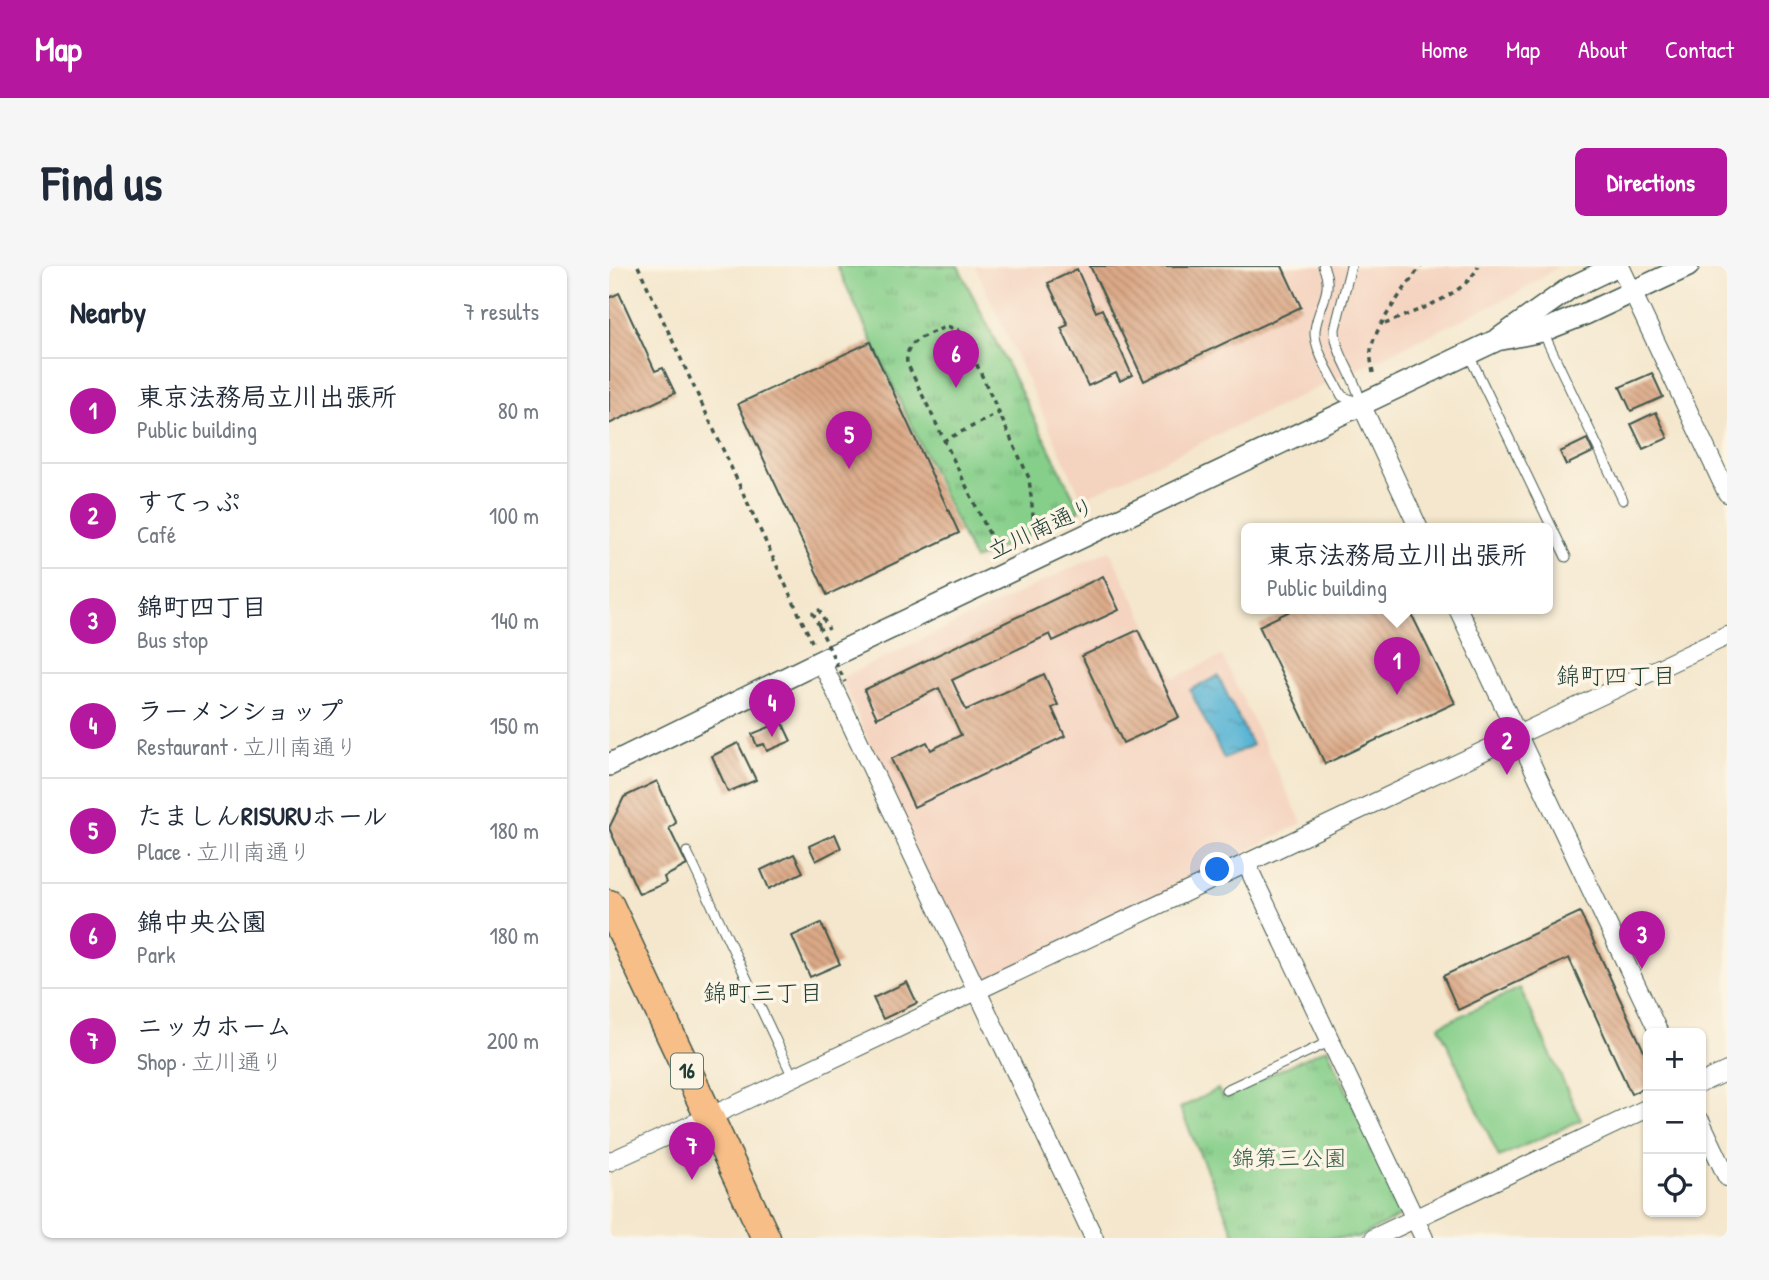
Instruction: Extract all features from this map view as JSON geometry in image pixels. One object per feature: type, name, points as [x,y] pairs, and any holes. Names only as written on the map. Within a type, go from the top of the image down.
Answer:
[{"type":"main road","name":"16","points":[[609,904],[766,1238]]},
{"type":"street","name":"立川南通り","points":[[1538,322],[1570,288],[1618,266]]},
{"type":"street","points":[[1618,266],[1633,292],[1727,493]]},
{"type":"street","name":"立川南通り","points":[[609,765],[816,651],[1497,340],[1538,322],[1633,292],[1688,266]]},
{"type":"street","points":[[1360,404],[1416,523]]},
{"type":"street","points":[[1460,614],[1657,1028]]},
{"type":"street","points":[[609,1162],[1727,636]]},
{"type":"street","points":[[816,651],[1094,1238]]},
{"type":"street","points":[[1246,863],[1425,1238]]},
{"type":"street","points":[[1706,1081],[1727,1071]]},
{"type":"street","points":[[1374,1238],[1643,1110]]},
{"type":"street","points":[[1706,1133],[1727,1177]]},
{"type":"lane","points":[[1323,266],[1329,278],[1315,330],[1317,346],[1342,396],[1360,404],[1359,390],[1335,339],[1335,329],[1351,266]]},
{"type":"lane","points":[[1538,322],[1623,500]]},
{"type":"lane","points":[[1468,354],[1550,523]]},
{"type":"lane","points":[[1553,530],[1566,557]]},
{"type":"lane","points":[[687,852],[793,1077]]},
{"type":"lane","points":[[1226,1090],[1331,1041]]},
{"type":"path","points":[[638,266],[816,651]]},
{"type":"path","points":[[1373,373],[1371,349],[1389,310],[1421,266]]},
{"type":"path","points":[[1383,324],[1459,289],[1470,280],[1478,266]]},
{"type":"path","points":[[998,552],[907,363],[906,353],[911,344],[947,326],[958,330],[965,339],[1029,478],[1035,533]]},
{"type":"path","points":[[943,441],[999,414]]},
{"type":"path","points":[[829,630],[819,610],[813,613],[845,682]]},
{"type":"shaded area","points":[[975,266],[1559,266],[1520,292],[1082,499]]},
{"type":"shaded area","points":[[1109,550],[1174,678],[1222,656],[1302,823],[976,990],[841,678]]},
{"type":"green space","points":[[837,266],[958,266],[1080,510],[974,560]]},
{"type":"green space","points":[[1520,988],[1581,1120],[1499,1157],[1439,1026]]},
{"type":"green space","name":"錦第三公園","points":[[1327,1048],[1404,1214],[1358,1238],[1236,1238],[1180,1108],[1218,1089],[1222,1097]]},
{"type":"water","points":[[1218,676],[1252,745],[1224,759],[1190,690]]},
{"type":"building","points":[[1090,266],[1282,266],[1301,307],[1144,381]]},
{"type":"building","points":[[1077,269],[1096,312],[1102,309],[1132,375],[1120,381],[1116,373],[1088,386],[1061,328],[1068,325],[1048,283]]},
{"type":"building","points":[[619,293],[655,371],[663,368],[675,393],[609,424],[609,298]]},
{"type":"building","points":[[870,342],[959,533],[827,595],[738,404]]},
{"type":"building","points":[[1652,373],[1663,397],[1631,411],[1620,387]]},
{"type":"building","points":[[1656,412],[1668,438],[1643,449],[1631,424]]},
{"type":"building","points":[[1587,439],[1593,452],[1566,465],[1560,452]]},
{"type":"building","points":[[1103,576],[1119,610],[1053,641],[1050,634],[952,680],[966,710],[1044,674],[1058,705],[1052,708],[1065,736],[914,807],[891,759],[927,742],[931,750],[961,735],[939,688],[877,718],[864,690]]},
{"type":"building","points":[[1284,614],[1411,614],[1455,703],[1325,764],[1259,626]]},
{"type":"building","points":[[1138,630],[1179,717],[1123,743],[1082,656]]},
{"type":"building","points":[[782,722],[791,741],[767,751],[764,744],[757,746],[752,734]]},
{"type":"building","points":[[738,743],[756,780],[728,792],[712,756]]},
{"type":"building","points":[[657,781],[676,823],[669,828],[687,865],[664,877],[666,883],[639,894],[609,828],[624,797]]},
{"type":"building","points":[[835,834],[841,848],[816,861],[809,846]]},
{"type":"building","points":[[794,854],[803,872],[769,889],[761,870]]},
{"type":"building","points":[[1580,912],[1643,1049],[1643,1088],[1631,1094],[1569,958],[1458,1010],[1443,976]]},
{"type":"building","points":[[821,923],[840,964],[810,977],[792,936]]},
{"type":"building","points":[[907,982],[917,1003],[883,1019],[873,998]]},
{"type":"place","name":"錦中央公園","points":[[956,388]]},
{"type":"place","name":"たましんRISURUホール","points":[[849,469]]},
{"type":"place","name":"東京法務局立川出張所","points":[[1397,695]]},
{"type":"place","name":"ラーメンショップ","points":[[772,737]]},
{"type":"place","name":"すてっぷ","points":[[1507,775]]},
{"type":"place","name":"錦町四丁目","points":[[1642,969]]},
{"type":"place","name":"ニッカホーム","points":[[692,1180]]},
{"type":"district","name":"錦町四丁目","points":[[1616,676]]},
{"type":"district","name":"錦町三丁目","points":[[763,993]]}]
